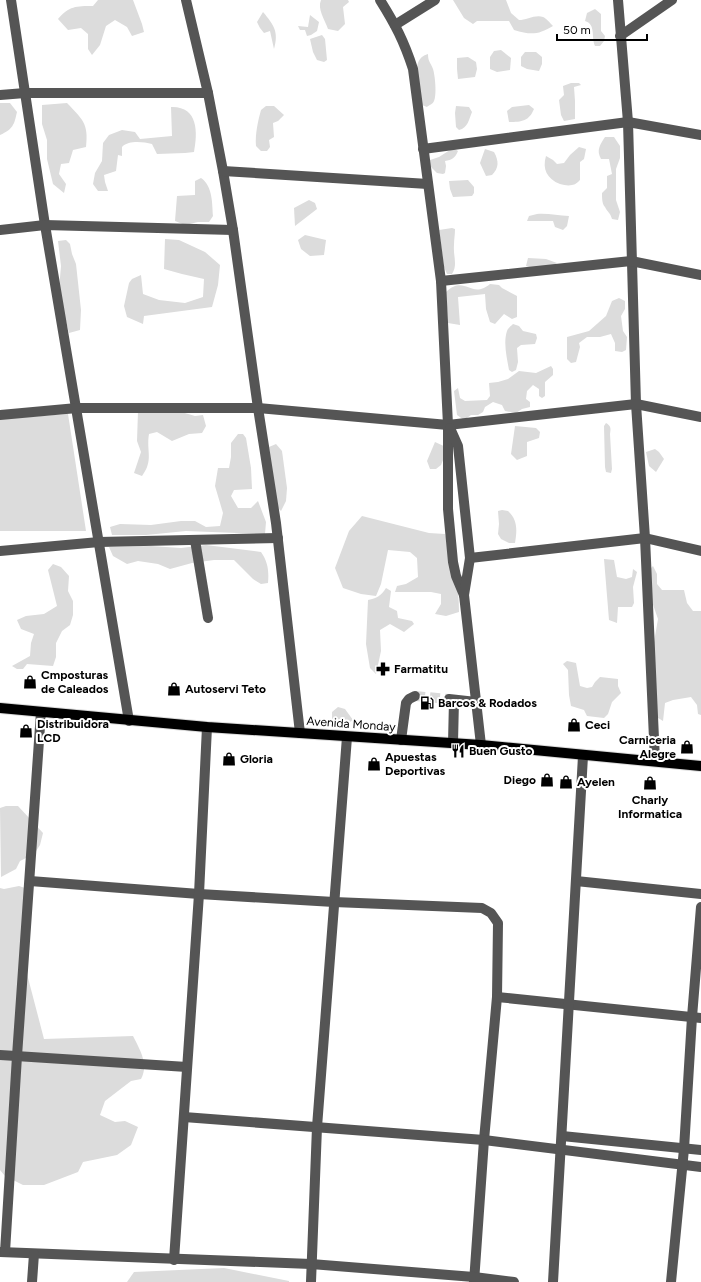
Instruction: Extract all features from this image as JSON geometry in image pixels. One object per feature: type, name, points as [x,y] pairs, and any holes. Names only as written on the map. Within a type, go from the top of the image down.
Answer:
[{"type":"main road","name":"Avenida Monday","points":[[0,708],[207,727],[481,745],[583,756],[701,766]]},
{"type":"street","points":[[11,0],[45,225],[129,720]]},
{"type":"street","points":[[186,0],[208,93],[233,230],[278,538],[300,734]]},
{"type":"street","points":[[380,0],[396,25],[413,69],[441,281],[448,425],[448,509],[453,562],[456,576],[464,595]]},
{"type":"street","points":[[396,25],[435,0]]},
{"type":"street","points":[[618,0],[628,122],[636,404],[645,538],[655,762]]},
{"type":"street","points":[[620,36],[672,0]]},
{"type":"street","points":[[0,95],[25,93],[208,93]]},
{"type":"street","points":[[423,149],[628,122],[701,135]]},
{"type":"street","points":[[223,171],[428,184]]},
{"type":"street","points":[[0,230],[45,225],[233,230]]},
{"type":"street","points":[[441,281],[631,261],[701,275]]},
{"type":"street","points":[[0,415],[77,408],[258,408],[448,425],[636,404],[701,417]]},
{"type":"street","points":[[448,425],[458,446],[470,558],[464,595],[481,745]]},
{"type":"street","points":[[0,552],[99,542],[278,538]]},
{"type":"street","points":[[470,558],[645,538],[701,551]]},
{"type":"street","points":[[195,540],[208,618]]},
{"type":"street","points":[[401,740],[406,703],[409,699],[415,696]]},
{"type":"street","points":[[453,743],[452,699],[476,702]]},
{"type":"street","points":[[42,712],[3,1252],[174,1260],[312,1264],[474,1280],[514,1282]]},
{"type":"street","points":[[174,1260],[199,894],[207,727]]},
{"type":"street","points":[[310,1282],[317,1127],[347,737]]},
{"type":"street","points":[[554,1282],[583,756]]},
{"type":"street","points":[[30,881],[199,894],[334,902],[482,908],[491,913],[498,923],[497,996],[484,1140],[474,1280]]},
{"type":"street","points":[[576,881],[701,894]]},
{"type":"street","points":[[671,1282],[697,1018],[701,907]]},
{"type":"street","points":[[497,996],[697,1018]]},
{"type":"street","points":[[0,1055],[188,1067]]},
{"type":"street","points":[[184,1117],[484,1140],[701,1167]]},
{"type":"street","points":[[562,1136],[701,1150]]},
{"type":"street","points":[[32,1282],[34,1254]]},
{"type":"shaded area","points":[[98,0],[133,0],[144,32],[132,36],[127,27],[115,20],[106,26],[100,45],[92,55],[88,49],[88,34],[81,28],[68,30],[58,19],[69,9],[93,6]]},
{"type":"shaded area","points":[[321,0],[348,0],[349,2],[343,7],[345,24],[338,31],[328,29],[320,7]]},
{"type":"shaded area","points":[[453,0],[506,0],[511,13],[519,20],[540,16],[545,18],[553,26],[539,33],[525,33],[514,30],[509,21],[477,21],[473,24],[464,18]]},
{"type":"shaded area","points":[[595,9],[601,14],[601,31],[605,36],[604,41],[600,46],[595,46],[591,25],[585,21],[587,13]]},
{"type":"shaded area","points":[[263,12],[273,25],[276,33],[274,49],[270,31],[264,33],[257,22]]},
{"type":"shaded area","points":[[310,15],[319,22],[317,31],[307,36],[305,30],[300,30],[298,26],[308,27]]},
{"type":"shaded area","points":[[322,35],[325,39],[327,60],[324,62],[317,60],[313,52],[310,39]]},
{"type":"shaded area","points":[[501,50],[511,58],[510,70],[497,72],[490,69],[490,57],[494,51]]},
{"type":"shaded area","points":[[525,52],[536,52],[542,57],[542,64],[539,71],[527,69],[521,66],[521,57]]},
{"type":"shaded area","points":[[428,54],[429,61],[434,72],[436,90],[435,98],[432,104],[427,107],[422,105],[417,69],[418,62],[422,57]]},
{"type":"shaded area","points":[[468,57],[476,62],[477,69],[475,77],[458,79],[457,58]]},
{"type":"shaded area","points":[[571,83],[579,83],[581,85],[574,87],[575,119],[564,121],[561,115],[559,100],[564,95],[563,86]]},
{"type":"shaded area","points":[[0,103],[10,103],[17,112],[12,126],[8,131],[0,135]]},
{"type":"shaded area","points":[[67,103],[77,113],[83,122],[87,139],[86,147],[73,150],[69,163],[61,164],[59,174],[66,184],[64,193],[53,184],[47,159],[47,140],[42,124],[42,105]]},
{"type":"shaded area","points":[[529,105],[534,109],[530,116],[518,122],[509,122],[507,111],[512,107]]},
{"type":"shaded area","points":[[266,106],[274,106],[284,115],[278,121],[273,123],[274,137],[269,140],[270,147],[267,151],[261,151],[256,146],[256,132],[261,110]]},
{"type":"shaded area","points":[[456,106],[469,107],[472,112],[466,125],[459,130],[456,127]]},
{"type":"shaded area","points":[[171,107],[180,108],[187,111],[191,116],[196,129],[194,152],[157,154],[152,144],[140,142],[128,143],[122,147],[122,156],[118,155],[116,171],[104,175],[108,191],[98,191],[93,184],[95,173],[102,161],[103,143],[109,135],[122,130],[135,132],[140,139],[172,136]]},
{"type":"shaded area","points":[[605,137],[614,137],[620,146],[620,158],[616,169],[616,200],[620,212],[618,220],[612,219],[602,201],[602,193],[607,188],[607,176],[612,174],[609,159],[601,159],[599,153],[600,145]]},
{"type":"shaded area","points":[[579,147],[586,149],[584,159],[580,162],[580,180],[574,184],[568,185],[556,182],[549,176],[545,169],[546,156],[557,164],[564,163]]},
{"type":"shaded area","points":[[453,148],[458,151],[453,158],[445,161],[445,173],[437,173],[430,166],[430,160],[439,157]]},
{"type":"shaded area","points":[[485,149],[494,152],[497,158],[497,167],[494,172],[492,175],[486,176],[480,163]]},
{"type":"shaded area","points":[[201,178],[205,181],[210,190],[213,216],[209,222],[198,222],[185,225],[175,221],[177,196],[195,195],[195,181]]},
{"type":"shaded area","points":[[468,180],[474,187],[474,193],[472,196],[453,197],[449,181]]},
{"type":"shaded area","points":[[309,200],[315,203],[317,209],[295,226],[294,208]]},
{"type":"shaded area","points":[[537,214],[569,216],[567,226],[563,230],[555,227],[553,221],[527,221],[529,216]]},
{"type":"shaded area","points":[[455,229],[455,267],[452,274],[447,274],[444,267],[439,230]]},
{"type":"shaded area","points":[[305,235],[326,240],[324,255],[310,256],[301,249],[298,240]]},
{"type":"shaded area","points":[[165,239],[179,240],[205,252],[220,265],[218,285],[212,307],[144,316],[143,324],[127,317],[124,306],[129,283],[132,279],[141,275],[143,294],[159,300],[185,303],[203,297],[204,279],[164,269]]},
{"type":"shaded area","points":[[66,240],[70,244],[76,264],[81,310],[80,330],[69,333],[58,301],[61,266],[58,241]]},
{"type":"shaded area","points":[[528,258],[546,259],[557,263],[546,267],[529,267],[526,266]]},
{"type":"shaded area","points":[[490,284],[499,285],[517,296],[517,317],[512,319],[504,314],[495,324],[490,322],[486,309],[485,294],[458,297],[460,325],[448,323],[446,292],[458,285],[478,289]]},
{"type":"shaded area","points":[[619,298],[625,301],[625,309],[621,316],[623,331],[627,337],[626,350],[622,352],[615,351],[615,343],[611,334],[600,337],[587,337],[579,343],[580,347],[576,362],[571,363],[567,359],[567,337],[589,331],[606,316],[612,301]]},
{"type":"shaded area","points":[[513,324],[519,326],[523,331],[536,334],[537,338],[535,344],[521,345],[517,348],[518,362],[516,370],[512,372],[509,370],[505,340],[507,330]]},
{"type":"shaded area","points":[[551,366],[553,369],[553,375],[545,382],[545,396],[542,398],[539,396],[539,389],[533,385],[527,391],[526,399],[530,402],[530,407],[522,409],[516,413],[505,411],[502,405],[493,402],[485,407],[483,412],[478,415],[471,415],[464,420],[457,415],[454,391],[458,388],[460,398],[465,401],[487,400],[490,396],[489,383],[508,379],[519,371],[536,373]]},
{"type":"shaded area","points":[[138,411],[178,411],[195,416],[203,415],[206,426],[202,433],[189,434],[172,441],[157,432],[149,434],[149,460],[146,470],[142,476],[134,473],[141,452],[137,441]]},
{"type":"shaded area","points":[[68,414],[86,531],[0,531],[0,419]]},
{"type":"shaded area","points":[[606,423],[610,426],[611,473],[606,472],[605,467],[604,426]]},
{"type":"shaded area","points":[[515,426],[536,428],[540,432],[539,438],[527,442],[527,456],[517,460],[511,454]]},
{"type":"shaded area","points":[[238,434],[243,434],[246,438],[251,468],[252,489],[234,490],[231,496],[238,508],[251,508],[258,501],[266,522],[265,534],[186,531],[146,535],[112,535],[110,527],[120,524],[151,525],[181,521],[195,521],[206,527],[220,526],[223,513],[215,486],[218,468],[229,468],[231,443]]},
{"type":"shaded area","points":[[435,442],[448,448],[441,465],[436,469],[430,469],[427,461]]},
{"type":"shaded area","points":[[276,444],[282,451],[287,488],[286,501],[281,511],[275,505],[269,447]]},
{"type":"shaded area","points":[[655,449],[664,459],[656,472],[649,466],[646,452]]},
{"type":"shaded area","points":[[498,511],[508,511],[514,518],[516,530],[515,543],[509,543],[501,539],[498,534]]},
{"type":"shaded area","points":[[362,516],[429,533],[445,534],[455,573],[459,612],[446,616],[435,614],[441,604],[441,594],[431,592],[395,592],[397,586],[406,584],[418,577],[417,558],[410,552],[388,550],[381,584],[376,596],[361,594],[343,588],[335,568],[349,531]]},
{"type":"shaded area","points":[[206,545],[261,552],[268,567],[268,583],[261,584],[253,579],[234,560],[214,560],[192,563],[170,569],[158,564],[138,561],[127,564],[113,556],[109,547],[151,546],[181,548]]},
{"type":"shaded area","points":[[604,559],[614,560],[617,577],[626,579],[632,577],[633,569],[637,572],[633,587],[634,603],[632,607],[618,607],[617,623],[609,620]]},
{"type":"shaded area","points":[[53,564],[61,567],[69,576],[68,591],[73,601],[73,615],[70,625],[62,631],[56,643],[56,657],[53,666],[27,664],[23,669],[17,669],[12,666],[30,656],[31,643],[34,634],[21,629],[17,620],[26,616],[44,614],[57,606],[48,570]]},
{"type":"shaded area","points":[[653,566],[657,574],[657,584],[662,590],[684,590],[687,603],[693,611],[701,611],[701,715],[698,714],[697,705],[691,697],[665,703],[663,721],[655,716],[654,642],[658,619],[649,593],[648,571]]},
{"type":"shaded area","points":[[386,588],[391,591],[389,607],[397,611],[398,618],[412,621],[414,624],[404,632],[390,624],[380,630],[381,651],[376,674],[370,668],[366,644],[368,600],[378,596]]},
{"type":"shaded area","points":[[567,661],[576,663],[580,686],[587,688],[592,687],[600,677],[618,679],[618,686],[621,693],[612,702],[608,714],[604,718],[587,716],[584,710],[571,706],[568,670],[563,664]]},
{"type":"shaded area","points":[[338,707],[345,709],[353,720],[341,728],[332,726],[332,712]]},
{"type":"shaded area","points":[[6,806],[18,806],[43,833],[40,845],[34,854],[20,861],[16,869],[1,877],[0,808]]},
{"type":"shaded area","points":[[19,886],[25,888],[21,951],[44,1039],[133,1036],[144,1062],[141,1079],[131,1081],[105,1101],[100,1115],[115,1122],[125,1121],[138,1127],[131,1145],[117,1155],[83,1162],[78,1172],[44,1185],[23,1185],[5,1176],[0,1170],[0,888],[4,889]]},
{"type":"shaded area","points":[[224,1268],[289,1282],[127,1282],[134,1272]]},
{"type":"tunnel","points":[[415,696],[449,699]]},
{"type":"place","name":"Farmatitu","points":[[383,669]]},
{"type":"place","name":"Cmposturas de Caleados","points":[[30,682]]},
{"type":"place","name":"Autoservi Teto","points":[[174,689]]},
{"type":"place","name":"Barcos & Rodados","points":[[427,703]]},
{"type":"place","name":"Ceci","points":[[574,725]]},
{"type":"place","name":"Distribuidora LCD","points":[[26,731]]},
{"type":"place","name":"Carniceria Alegre","points":[[687,747]]},
{"type":"place","name":"Buen Gusto","points":[[458,751]]},
{"type":"place","name":"Gloria","points":[[229,759]]},
{"type":"place","name":"Apuestas Deportivas","points":[[374,764]]},
{"type":"place","name":"Diego","points":[[547,780]]},
{"type":"place","name":"Ayelen","points":[[566,782]]},
{"type":"place","name":"Charly Informatica","points":[[650,783]]}]
